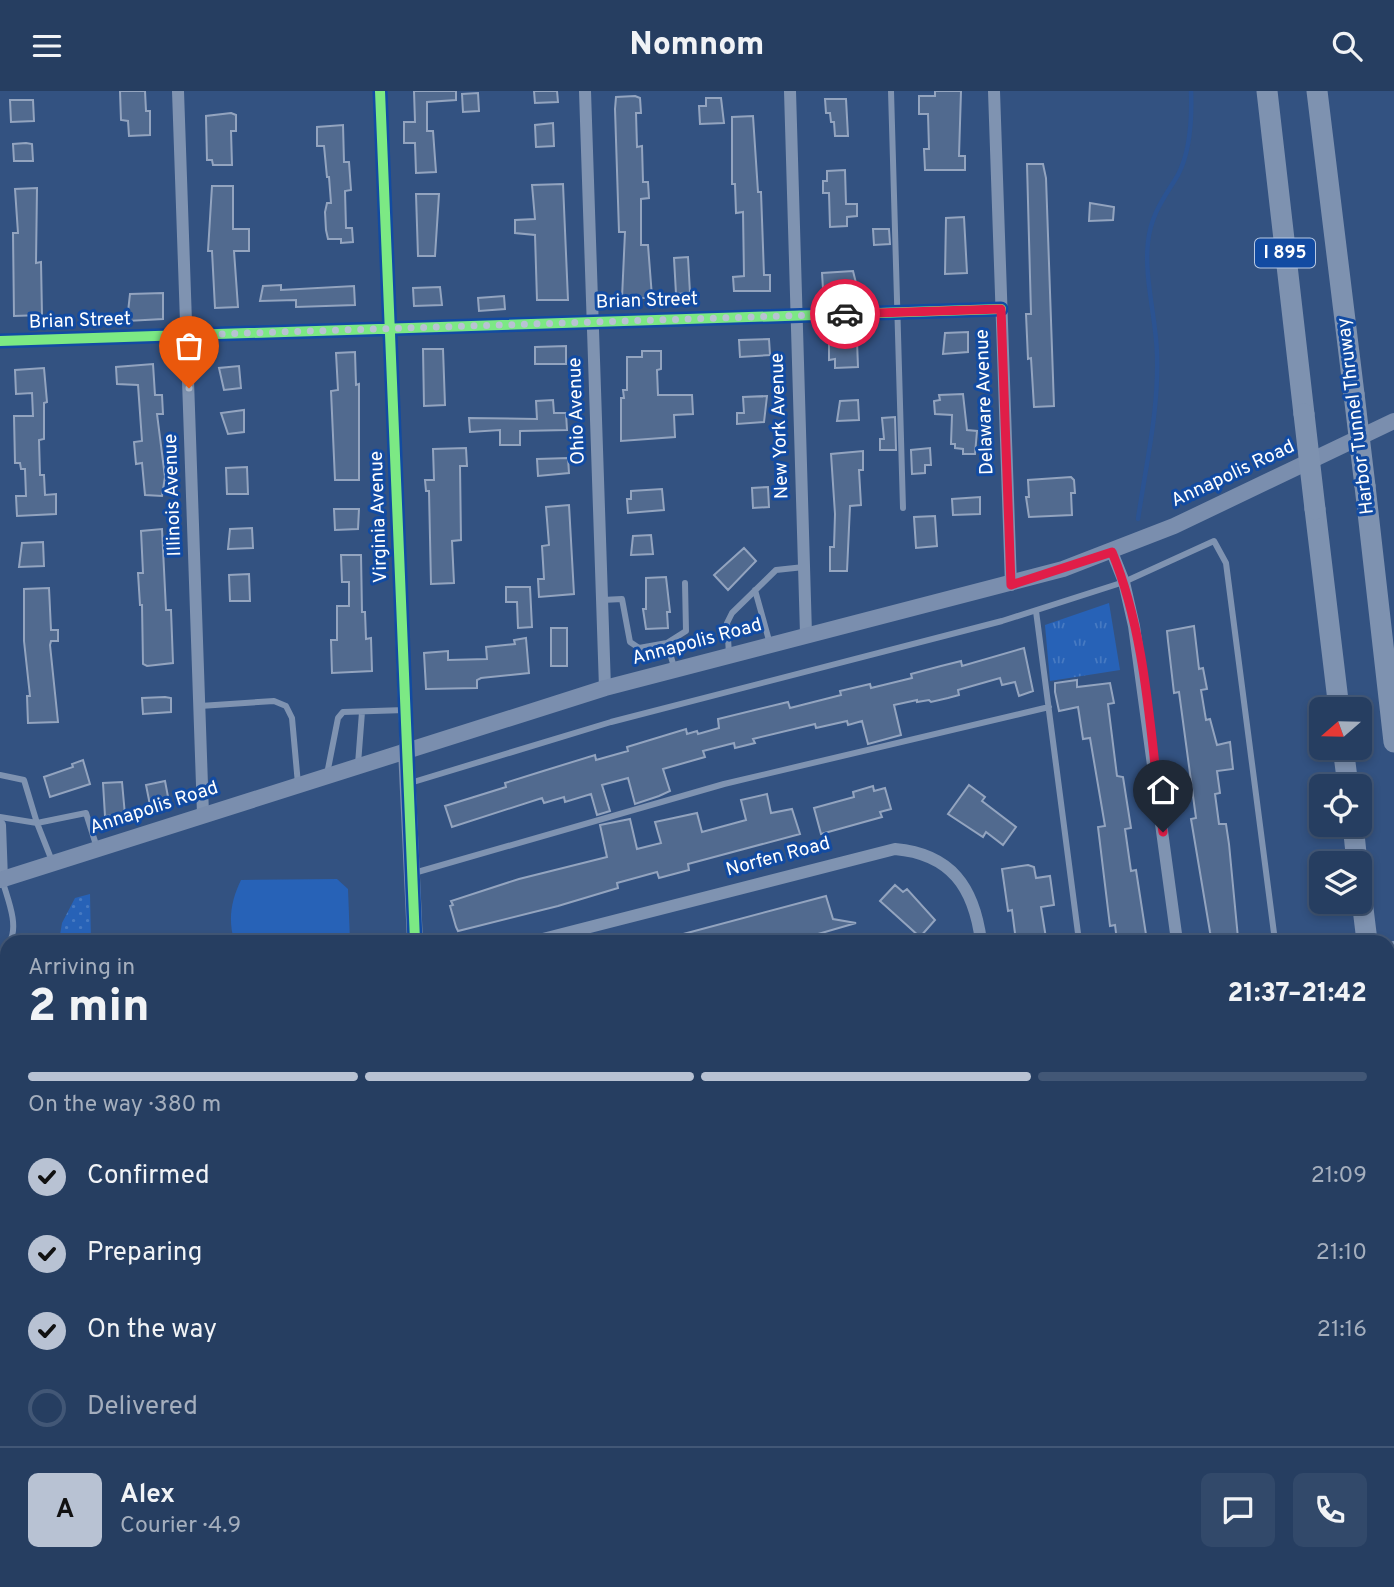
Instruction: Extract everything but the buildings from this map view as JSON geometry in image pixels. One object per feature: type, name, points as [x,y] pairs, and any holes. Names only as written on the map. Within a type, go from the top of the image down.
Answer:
[{"type":"highway","name":"I 895","points":[[1267,91],[1338,697]]},
{"type":"highway","name":"Harbor Tunnel Thruway","points":[[1317,91],[1394,742]]},
{"type":"highway","points":[[1364,914],[1366,935]]},
{"type":"main road","name":"Annapolis Road","points":[[1,879],[407,748],[606,688],[806,634],[1011,585],[1112,552],[1394,421]]},
{"type":"main road","name":"Virginia Avenue","points":[[407,748],[415,935]]},
{"type":"street","name":"Illinois Avenue","points":[[178,91],[204,814]]},
{"type":"street","name":"Virginia Avenue","points":[[380,91],[407,748]]},
{"type":"street","name":"Ohio Avenue","points":[[585,91],[606,688]]},
{"type":"street","name":"New York Avenue","points":[[790,91],[806,634]]},
{"type":"street","name":"Delaware Avenue","points":[[993,91],[1011,585]]},
{"type":"street","name":"Brian Street","points":[[0,341],[1001,309]]},
{"type":"street","points":[[1112,552],[1124,582],[1145,696],[1176,935]]},
{"type":"street","points":[[0,825],[1,879]]},
{"type":"street","name":"Norfen Road","points":[[558,935],[895,849],[933,857],[949,868],[973,902],[980,935]]},
{"type":"lane","points":[[891,91],[902,507]]},
{"type":"lane","points":[[410,783],[611,722],[1036,611],[1124,582],[1214,541],[1226,563],[1274,935]]},
{"type":"lane","points":[[729,655],[727,623],[732,613],[776,570],[804,567]]},
{"type":"lane","points":[[603,600],[622,599],[630,642],[639,647],[667,643],[686,631],[685,583]]},
{"type":"lane","points":[[755,590],[770,644]]},
{"type":"lane","points":[[1036,611],[1078,935]]},
{"type":"lane","points":[[667,643],[675,669]]},
{"type":"lane","points":[[200,706],[274,701],[286,706],[292,717],[298,783]]},
{"type":"lane","points":[[412,874],[724,784],[1049,707]]},
{"type":"lane","points":[[327,774],[338,718],[343,712],[405,709]]},
{"type":"lane","points":[[358,764],[362,712]]},
{"type":"lane","points":[[0,775],[24,780],[53,863]]},
{"type":"lane","points":[[0,817],[37,823],[86,813],[97,849]]},
{"type":"lane","points":[[1,879],[13,921],[13,935]]},
{"type":"green space","points":[[1109,603],[1120,670],[1050,681],[1045,625]]},
{"type":"green space","points":[[337,879],[348,889],[350,935],[233,935],[232,910],[241,880]]},
{"type":"green space","points":[[90,894],[91,935],[60,935],[62,923],[75,898]]},
{"type":"waterway","points":[[1138,519],[1154,416],[1157,375],[1148,242],[1155,215],[1186,155],[1191,123],[1191,91]]},
{"type":"cycle path","points":[[380,91],[415,935]]},
{"type":"cycle path","points":[[0,341],[1001,309]]},
{"type":"way so far","points":[[189,388],[187,335],[845,314]]},
{"type":"route","points":[[845,314],[1001,309],[1011,585],[1112,552],[1124,582],[1134,627],[1163,832]]}]
